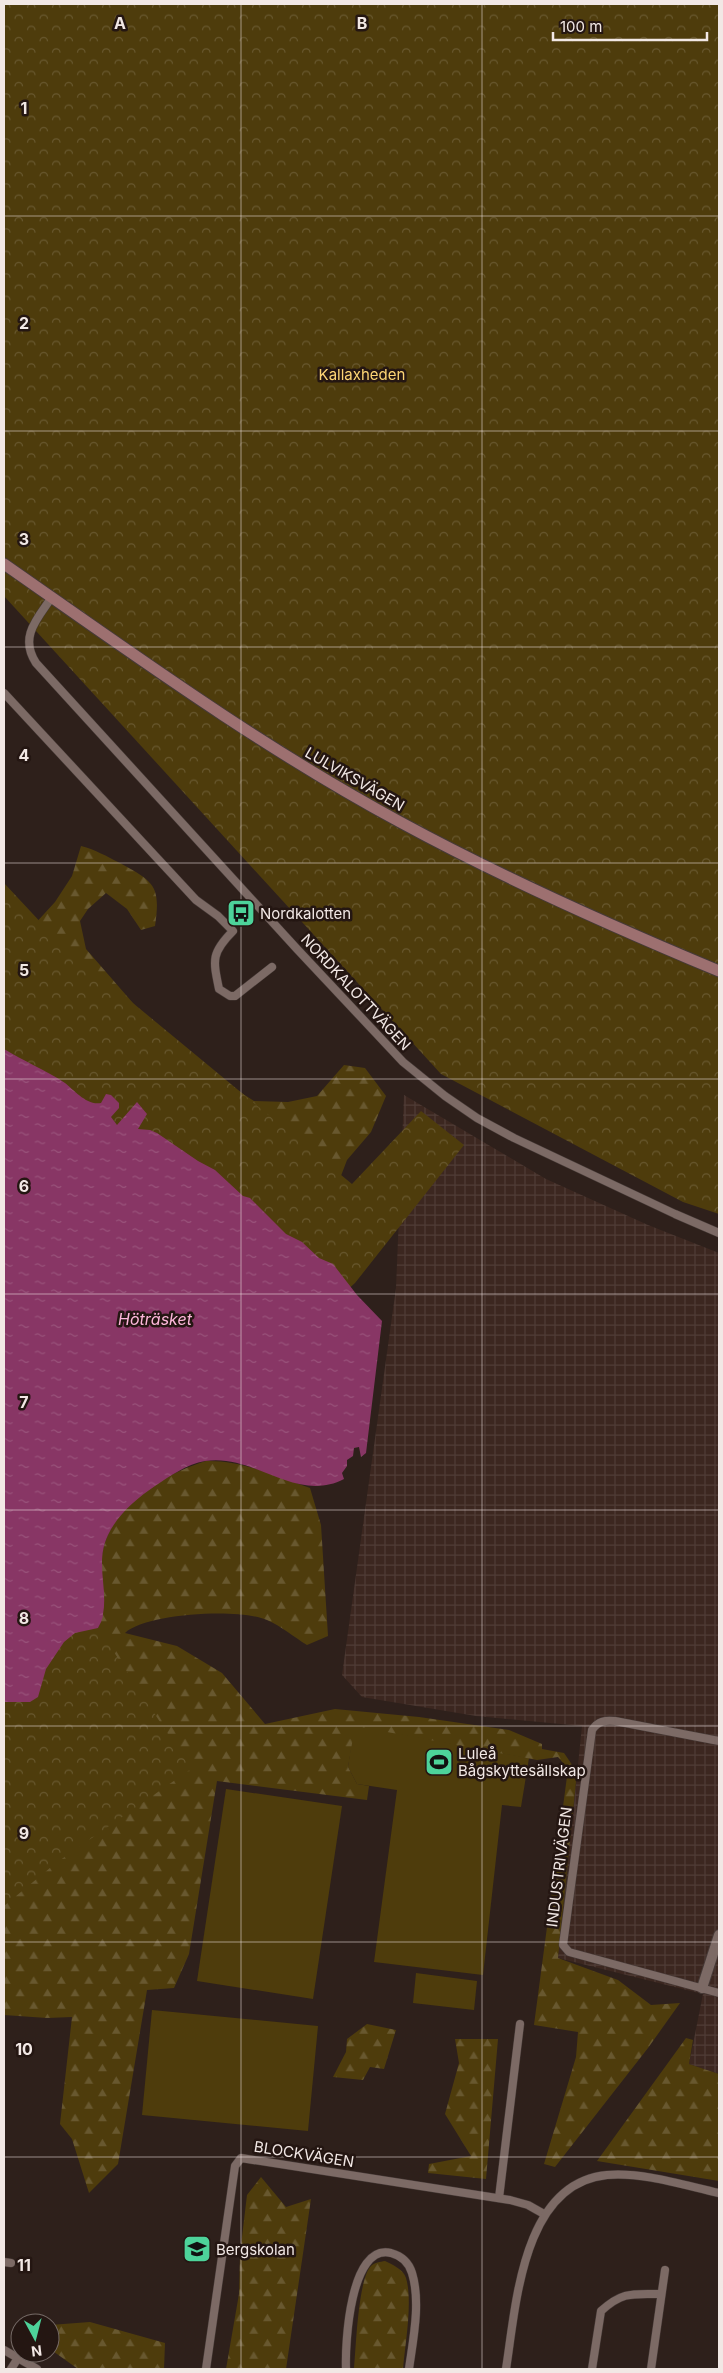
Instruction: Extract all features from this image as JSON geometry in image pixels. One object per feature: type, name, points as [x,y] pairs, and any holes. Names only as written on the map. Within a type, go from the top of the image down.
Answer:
[{"type":"main road","name":"LULVIKSVÄGEN","points":[[4,564],[291,759],[399,822],[509,879],[719,971]]},
{"type":"street","name":"NORDKALOTTVÄGEN","points":[[52,598],[29,634],[29,649],[36,663],[296,949],[403,1062],[477,1118],[514,1138],[719,1233]]},
{"type":"street","points":[[4,693],[189,892],[233,931],[215,952],[215,969],[219,989],[230,996],[235,996],[272,967]]},
{"type":"street","name":"INDUSTRIVÄGEN","points":[[719,1741],[604,1720],[595,1725],[592,1730],[563,1945],[569,1952],[719,1993]]},
{"type":"street","points":[[702,1988],[719,1935]]},
{"type":"street","points":[[499,2198],[520,2024]]},
{"type":"street","name":"BLOCKVÄGEN","points":[[206,2369],[233,2176],[238,2160],[248,2159],[499,2198],[521,2202],[544,2214]]},
{"type":"street","points":[[506,2369],[523,2272],[544,2214],[557,2200],[571,2189],[605,2175],[634,2176],[719,2193]]},
{"type":"street","points":[[346,2369],[350,2316],[359,2274],[366,2262],[382,2252],[390,2252],[404,2259],[413,2274],[415,2310],[409,2369]]},
{"type":"street","points":[[651,2369],[665,2270]]},
{"type":"street","points":[[592,2369],[601,2311],[618,2297],[632,2294],[661,2294]]},
{"type":"shaded area","points":[[404,1095],[546,1179],[648,1225],[719,1253],[719,2074],[689,2064],[703,1994],[558,1958],[582,1726],[476,1716],[362,1697],[342,1675],[396,1288]]},
{"type":"green space","name":"Kallaxheden","points":[[4,4],[719,4],[719,1214],[683,1202],[441,1074],[4,596]]},
{"type":"green space","points":[[81,846],[96,851],[141,875],[148,880],[156,893],[157,912],[155,926],[141,930],[127,909],[106,893],[88,909],[80,921],[86,949],[172,1048],[254,1101],[288,1102],[317,1096],[344,1065],[365,1068],[386,1096],[371,1132],[347,1160],[336,1189],[335,1221],[317,1223],[162,1101],[122,1074],[36,1024],[4,1000],[4,895],[33,926],[55,902],[72,876]]},
{"type":"green space","points":[[4,883],[59,942],[352,1184],[421,1111],[464,1145],[355,1283],[50,1555],[191,1769],[56,1863],[4,1906]]},
{"type":"green space","points":[[206,1461],[219,1461],[246,1466],[310,1488],[321,1525],[328,1636],[307,1645],[267,1620],[236,1614],[172,1617],[136,1626],[125,1633],[177,1646],[222,1673],[265,1724],[335,1709],[419,1717],[509,1730],[542,1744],[542,1749],[564,1753],[577,1772],[558,1958],[618,1980],[651,2005],[680,2003],[648,2048],[555,2167],[544,2164],[576,2057],[578,2032],[534,2025],[568,1769],[558,1757],[537,1760],[355,1726],[348,1767],[357,1784],[369,1786],[367,1800],[217,1781],[189,1954],[174,1988],[147,1990],[118,2164],[89,2193],[72,2139],[60,2124],[72,2017],[47,2018],[4,2015],[4,1779],[75,1633],[98,1628],[103,1600],[102,1555],[107,1538],[115,1522],[140,1495],[156,1484],[173,1474]]},
{"type":"green space","points":[[354,1725],[529,1758],[521,1807],[502,1805],[483,1975],[374,1962],[397,1790],[357,1784],[348,1767]]},
{"type":"green space","points":[[226,1789],[342,1806],[313,1999],[197,1981]]},
{"type":"green space","points":[[416,1973],[477,1981],[474,2010],[413,2003]]},
{"type":"green space","points":[[152,2010],[318,2026],[308,2131],[142,2115]]},
{"type":"green space","points":[[367,2024],[396,2030],[384,2069],[370,2067],[363,2080],[333,2077],[346,2052],[347,2039]]},
{"type":"green space","points":[[686,2038],[693,2040],[689,2064],[719,2074],[719,2181],[597,2161]]},
{"type":"green space","points":[[455,2039],[498,2039],[486,2179],[428,2173],[429,2164],[471,2156],[445,2114],[459,2063]]},
{"type":"green space","points":[[261,2177],[286,2207],[311,2199],[286,2369],[226,2369],[239,2294],[240,2254],[247,2195]]},
{"type":"green space","points":[[385,2261],[403,2272],[408,2288],[409,2311],[403,2369],[354,2369],[358,2315],[363,2285],[371,2266]]},
{"type":"green space","points":[[90,2322],[165,2343],[164,2369],[78,2369],[60,2356],[60,2324]]},
{"type":"water","name":"Höträsket","points":[[4,1049],[58,1078],[86,1100],[101,1103],[106,1094],[111,1095],[119,1103],[119,1108],[111,1117],[117,1125],[137,1102],[147,1114],[138,1129],[157,1133],[198,1161],[215,1170],[243,1196],[250,1198],[286,1234],[302,1242],[319,1258],[333,1264],[357,1295],[382,1321],[366,1453],[361,1457],[359,1447],[354,1448],[353,1456],[347,1460],[347,1466],[342,1473],[344,1479],[326,1485],[309,1486],[241,1464],[205,1461],[179,1471],[148,1491],[134,1502],[117,1520],[104,1545],[102,1565],[104,1604],[98,1628],[75,1633],[64,1642],[46,1669],[38,1697],[30,1702],[4,1702]]},
{"type":"place","name":"Nordkalotten","points":[[241,913]]},
{"type":"place","name":"Luleå Bågskyttesällskap","points":[[439,1762]]},
{"type":"place","name":"Bergskolan","points":[[197,2249]]}]
